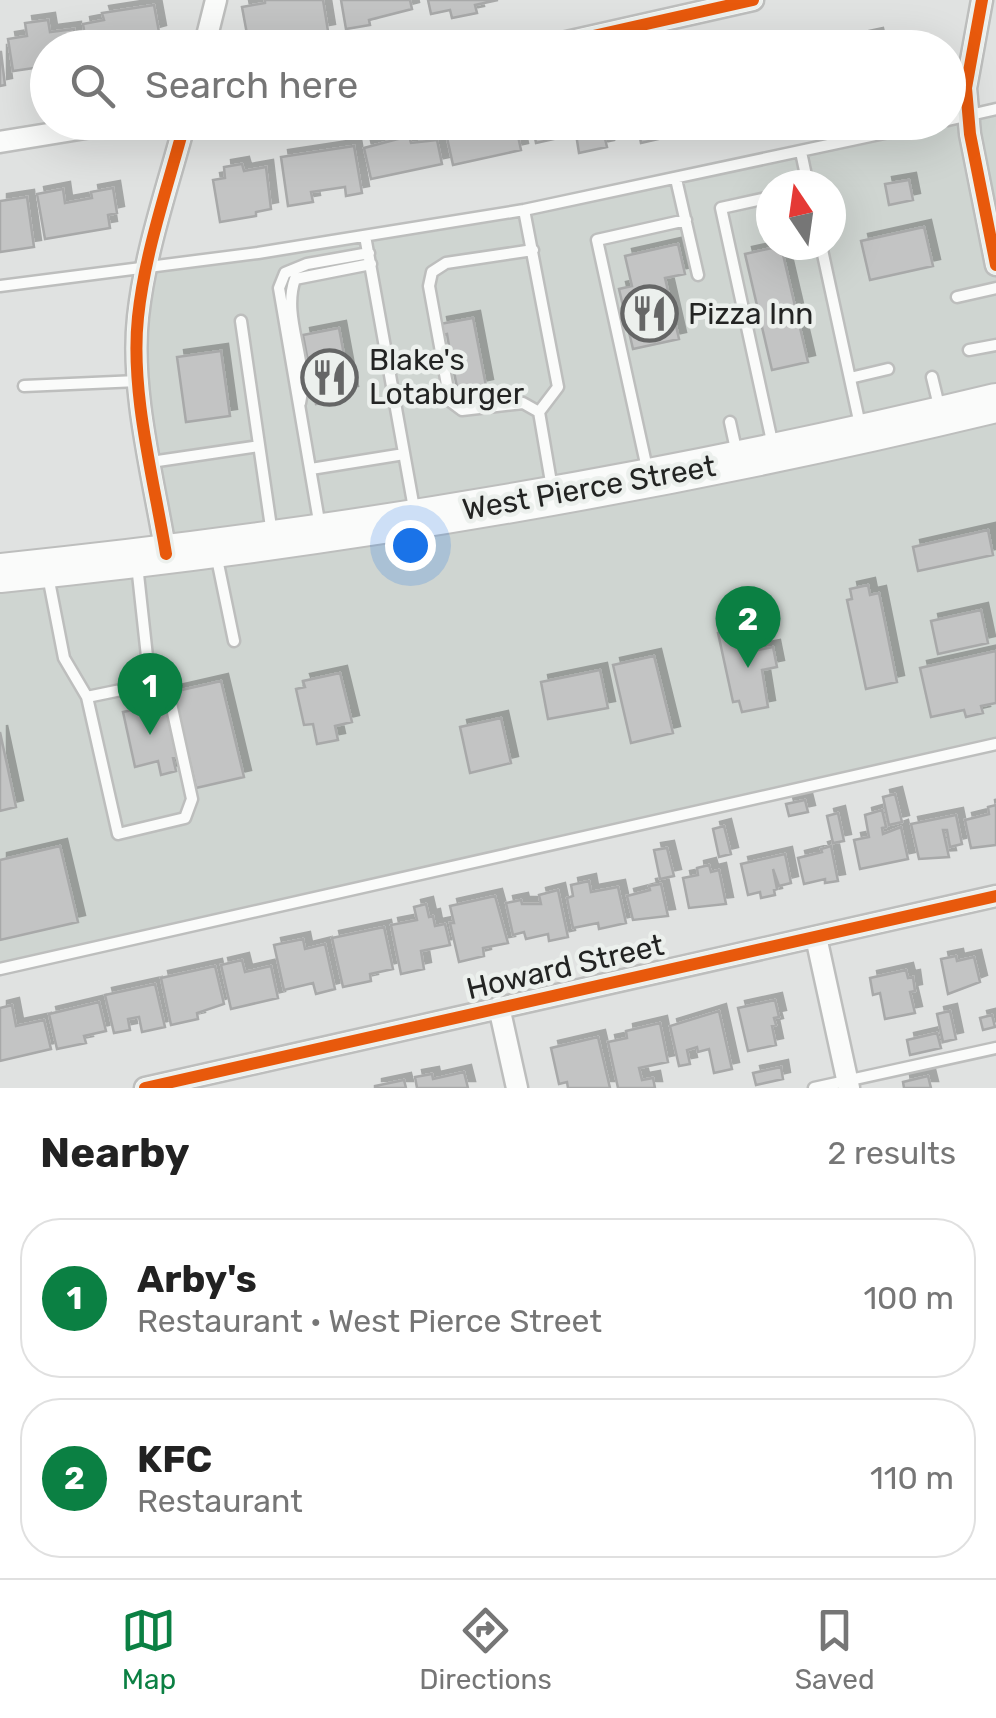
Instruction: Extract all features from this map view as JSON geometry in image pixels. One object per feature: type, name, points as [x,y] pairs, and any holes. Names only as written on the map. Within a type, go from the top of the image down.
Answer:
[{"type":"highway","name":"West Pierce Street","points":[[0,573],[416,520],[650,479],[996,403]]},
{"type":"street","points":[[208,30],[216,0]]},
{"type":"street","points":[[620,30],[753,0]]},
{"type":"street","points":[[966,82],[982,0]]},
{"type":"street","points":[[0,142],[30,137]]},
{"type":"street","points":[[151,556],[151,462],[139,380],[138,320],[146,269],[180,140]]},
{"type":"street","points":[[964,140],[996,265]]},
{"type":"street","name":"Howard Street","points":[[145,1088],[184,1084],[996,896]]},
{"type":"street","points":[[816,937],[848,1084]]},
{"type":"street","points":[[499,1008],[517,1088]]},
{"type":"lane","points":[[966,116],[996,109]]},
{"type":"lane","points":[[0,286],[146,269],[524,210],[855,140]]},
{"type":"lane","points":[[801,152],[805,170]]},
{"type":"lane","points":[[676,179],[698,275]]},
{"type":"lane","points":[[756,200],[721,208],[757,456]]},
{"type":"lane","points":[[524,210],[558,387],[539,412],[554,496]]},
{"type":"lane","points":[[650,479],[597,240],[686,220]]},
{"type":"lane","points":[[366,236],[416,520]]},
{"type":"lane","points":[[534,250],[446,263],[432,272],[429,286],[450,402],[462,410],[522,402],[539,412]]},
{"type":"lane","points":[[321,533],[279,288],[285,273],[308,264],[370,259]]},
{"type":"lane","points":[[824,260],[862,433]]},
{"type":"lane","points":[[957,297],[996,288]]},
{"type":"lane","points":[[241,321],[273,540]]},
{"type":"lane","points":[[968,350],[996,344]]},
{"type":"lane","points":[[850,378],[888,369]]},
{"type":"lane","points":[[932,377],[941,416]]},
{"type":"lane","points":[[24,386],[139,380]]},
{"type":"lane","points":[[730,422],[757,456]]},
{"type":"lane","points":[[151,462],[259,446]]},
{"type":"lane","points":[[311,468],[404,454]]},
{"type":"lane","points":[[214,548],[234,640]]},
{"type":"lane","points":[[88,696],[150,684],[151,556]]},
{"type":"lane","points":[[46,568],[64,658],[88,696],[118,834],[185,818],[192,799],[168,685],[148,666]]},
{"type":"lane","points":[[0,969],[996,744]]},
{"type":"lane","points":[[814,1088],[848,1084],[996,1048]]},
{"type":"shaded area","points":[[996,109],[996,744],[0,969],[0,573],[166,554],[146,428],[146,269],[524,210],[861,140],[966,140],[966,117]]},
{"type":"building","points":[[323,0],[328,30],[246,30],[242,7]]},
{"type":"building","points":[[341,0],[410,0],[412,9],[369,20],[370,25],[346,29]]},
{"type":"building","points":[[428,0],[498,0],[475,5],[477,13],[452,18],[450,10],[431,14]]},
{"type":"building","points":[[154,5],[159,30],[84,30],[83,24],[104,20],[102,13]]},
{"type":"building","points":[[48,20],[50,30],[30,30],[30,69],[13,71],[8,39],[27,36],[25,23]]},
{"type":"building","points":[[0,52],[5,85],[0,86]]},
{"type":"building","points":[[394,140],[437,140],[442,164],[371,179],[364,148]]},
{"type":"building","points":[[448,140],[519,140],[521,150],[453,165]]},
{"type":"building","points":[[577,140],[605,140],[607,147],[579,153]]},
{"type":"building","points":[[354,146],[362,193],[346,196],[345,187],[311,192],[313,202],[288,206],[281,157]]},
{"type":"building","points":[[242,164],[244,171],[266,167],[271,209],[256,212],[256,216],[220,222],[213,180],[225,178],[224,167]]},
{"type":"building","points":[[909,180],[913,200],[889,205],[885,184]]},
{"type":"building","points":[[113,188],[117,213],[108,215],[110,228],[45,239],[37,194],[63,189],[65,203],[92,198],[91,192]]},
{"type":"building","points":[[27,197],[34,247],[0,252],[0,201]]},
{"type":"building","points":[[924,227],[933,266],[870,280],[861,241]]},
{"type":"building","name":"Pizza Inn","points":[[678,244],[685,274],[665,278],[679,339],[633,349],[619,289],[632,286],[625,256]]},
{"type":"building","points":[[756,252],[756,260],[784,260],[808,362],[772,370],[745,254]]},
{"type":"building","points":[[473,318],[486,386],[458,392],[446,358],[451,357],[447,334],[442,335],[440,324]]},
{"type":"building","name":"Blake's Lotaburger","points":[[339,328],[351,393],[346,394],[347,398],[316,404],[303,335]]},
{"type":"building","points":[[221,351],[230,416],[186,422],[177,357]]},
{"type":"building","points":[[988,530],[993,555],[918,571],[913,547]]},
{"type":"building","points":[[868,585],[870,595],[879,593],[897,682],[866,689],[847,600],[852,599],[850,589]]},
{"type":"building","points":[[981,610],[988,643],[938,654],[931,621]]},
{"type":"building","points":[[753,625],[758,650],[773,647],[777,667],[762,670],[768,707],[742,712],[739,701],[733,702],[718,633]]},
{"type":"building","points":[[996,651],[996,703],[981,706],[983,713],[966,717],[964,710],[931,717],[920,668]]},
{"type":"building","points":[[654,656],[673,733],[631,743],[613,665]]},
{"type":"building","points":[[600,670],[608,708],[548,719],[541,682]]},
{"type":"building","points":[[340,673],[352,722],[335,726],[338,740],[317,744],[313,724],[304,725],[296,689],[305,687],[303,681]]},
{"type":"building","points":[[221,681],[244,777],[196,788],[173,692]]},
{"type":"building","points":[[165,703],[177,757],[173,758],[176,771],[161,775],[158,761],[135,767],[123,712]]},
{"type":"building","points":[[501,718],[511,763],[470,773],[460,727]]},
{"type":"building","points":[[0,732],[16,807],[0,811]]},
{"type":"building","points":[[895,794],[902,822],[889,825],[883,797]]},
{"type":"building","points":[[805,800],[808,812],[789,816],[786,804]]},
{"type":"building","points":[[996,805],[996,845],[971,848],[965,820],[989,814],[988,807]]},
{"type":"building","points":[[882,810],[886,827],[882,828],[883,834],[901,827],[908,859],[860,869],[854,840],[869,837],[865,815]]},
{"type":"building","points":[[838,813],[844,841],[833,843],[827,816]]},
{"type":"building","points":[[956,815],[962,844],[950,847],[947,830],[943,830],[949,857],[919,859],[911,824]]},
{"type":"building","points":[[724,826],[731,854],[719,857],[713,829]]},
{"type":"building","points":[[60,846],[78,922],[0,940],[0,860]]},
{"type":"building","points":[[831,846],[838,881],[825,883],[825,879],[804,884],[798,858]]},
{"type":"building","points":[[667,848],[674,876],[660,879],[654,850]]},
{"type":"building","points":[[785,854],[791,883],[779,886],[773,869],[775,895],[748,895],[741,864]]},
{"type":"building","points":[[709,865],[711,872],[719,870],[726,904],[689,908],[683,878],[698,875],[697,868]]},
{"type":"building","points":[[589,881],[591,892],[618,887],[626,923],[599,929],[598,923],[573,928],[567,898],[573,896],[571,885]]},
{"type":"building","points":[[661,884],[668,916],[633,920],[627,896]]},
{"type":"building","points":[[558,890],[568,937],[549,941],[548,934],[526,939],[524,932],[513,935],[506,903],[521,900],[522,904],[541,904],[539,895]]},
{"type":"building","points":[[495,896],[508,943],[483,948],[484,956],[459,962],[450,906]]},
{"type":"building","points":[[426,904],[435,926],[445,924],[450,945],[421,951],[424,969],[401,974],[391,925],[417,920],[414,907]]},
{"type":"building","points":[[384,927],[393,969],[370,974],[371,981],[343,987],[332,938]]},
{"type":"building","points":[[303,939],[305,949],[325,944],[335,989],[316,994],[313,983],[284,990],[274,945]]},
{"type":"building","points":[[956,956],[957,961],[974,957],[980,982],[948,994],[941,959]]},
{"type":"building","points":[[242,960],[245,972],[271,966],[278,998],[231,1009],[221,965]]},
{"type":"building","points":[[215,966],[224,1004],[197,1013],[198,1019],[171,1025],[161,978]]},
{"type":"building","points":[[906,970],[908,978],[913,977],[915,991],[910,992],[915,1013],[885,1019],[880,993],[873,995],[870,978]]},
{"type":"building","points":[[155,984],[165,1027],[142,1032],[139,1017],[128,1019],[130,1030],[114,1033],[105,995]]},
{"type":"building","points":[[775,1000],[779,1017],[774,1018],[776,1025],[772,1026],[776,1045],[748,1051],[738,1008]]},
{"type":"building","points":[[99,1002],[106,1031],[84,1036],[86,1043],[57,1049],[49,1014]]},
{"type":"building","points":[[12,1005],[16,1026],[44,1020],[51,1049],[0,1061],[0,1008]]},
{"type":"building","points":[[719,1011],[732,1069],[714,1073],[709,1049],[698,1052],[697,1047],[687,1050],[690,1064],[679,1066],[670,1026]]},
{"type":"building","points":[[950,1011],[956,1039],[943,1042],[937,1014]]},
{"type":"building","points":[[992,1015],[995,1027],[983,1030],[980,1018]]},
{"type":"building","points":[[660,1023],[668,1062],[639,1068],[642,1080],[653,1078],[655,1088],[618,1088],[608,1042],[627,1038],[626,1031]]},
{"type":"building","points":[[937,1033],[941,1048],[910,1055],[907,1040]]},
{"type":"building","points":[[598,1037],[610,1088],[568,1088],[567,1082],[559,1084],[551,1048]]},
{"type":"building","points":[[781,1067],[783,1079],[756,1085],[753,1073]]},
{"type":"building","points":[[464,1072],[468,1088],[417,1088],[415,1077],[432,1074],[433,1079]]},
{"type":"building","points":[[928,1076],[931,1088],[904,1088],[903,1082]]},
{"type":"building","points":[[404,1080],[406,1088],[375,1088],[375,1086]]},
{"type":"cycle path","points":[[620,30],[753,0]]},
{"type":"cycle path","points":[[982,0],[966,88],[970,134],[996,265]]},
{"type":"cycle path","points":[[166,554],[144,436],[136,346],[146,268],[180,140]]},
{"type":"cycle path","points":[[145,1088],[996,896]]},
{"type":"place","name":"Pizza Inn","points":[[649,314]]},
{"type":"place","name":"Blake's Lotaburger","points":[[330,377]]},
{"type":"place","name":"KFC","points":[[748,668]]},
{"type":"place","name":"Arby's","points":[[150,735]]}]
